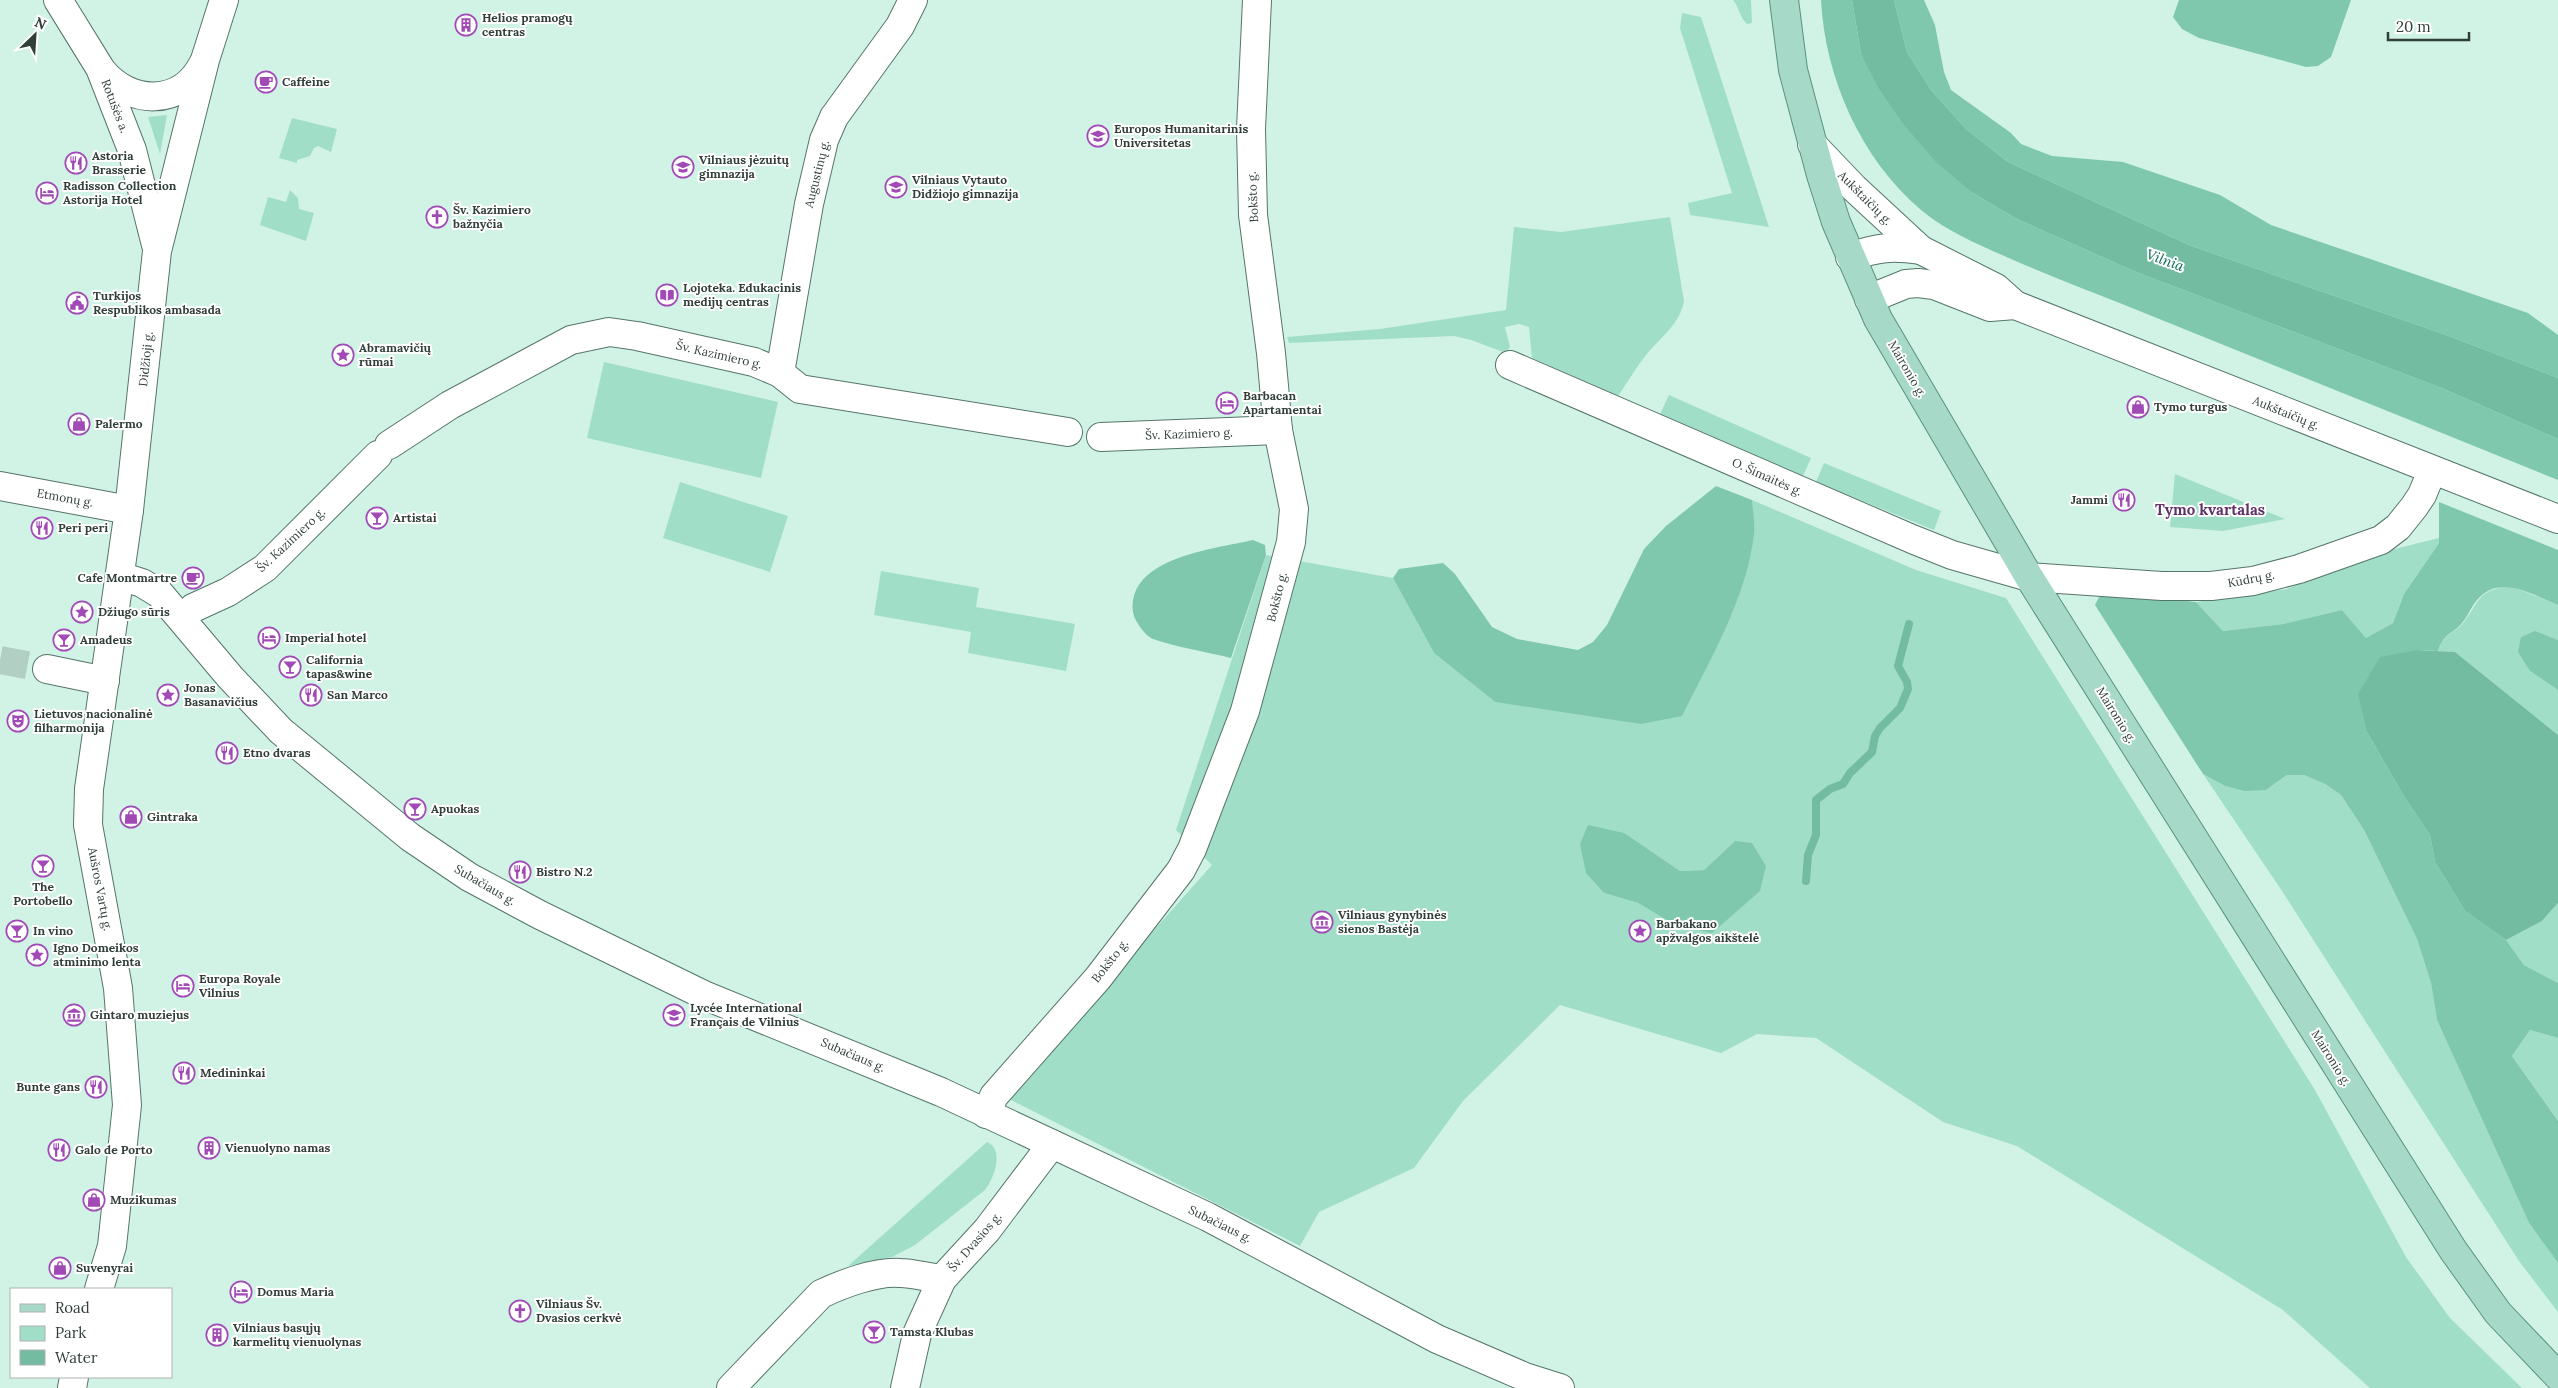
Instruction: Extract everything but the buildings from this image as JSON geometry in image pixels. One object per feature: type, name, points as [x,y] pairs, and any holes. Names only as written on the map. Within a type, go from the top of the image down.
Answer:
[{"type":"main road","name":"Maironio g.","points":[[1784,0],[1793,70],[1812,144],[1836,222],[1869,299],[1906,369],[2029,577],[2453,1250],[2498,1313],[2558,1376]]},
{"type":"street","name":"Rotušės a.","points":[[58,0],[100,68],[132,150],[157,251]]},
{"type":"street","name":"Didžioji g.","points":[[120,576],[157,251],[205,60],[224,0]]},
{"type":"street","name":"Augustinų g.","points":[[780,373],[808,204],[824,140],[834,117],[900,26],[913,0]]},
{"type":"street","name":"Bokšto g.","points":[[986,1114],[994,1096],[1098,978],[1181,870],[1201,830],[1245,711],[1291,542],[1294,509],[1278,430],[1272,360],[1253,215],[1251,129],[1257,0]]},
{"type":"street","points":[[100,68],[112,83],[121,89],[151,97],[166,95],[181,88],[193,79],[205,60]]},
{"type":"street","name":"Aukštaičių g.","points":[[1812,144],[1854,188],[1921,250],[1996,288],[2015,305],[2558,520]]},
{"type":"street","name":"Aukštaičių g.","points":[[1850,257],[1874,248],[1891,246],[1921,250]]},
{"type":"street","name":"Aukštaičių g.","points":[[1869,299],[1906,284],[1918,283],[1934,285],[1990,307],[2015,305]]},
{"type":"street","name":"Šv. Kazimiero g.","points":[[182,618],[193,608],[228,592],[265,568],[383,450],[450,405],[570,340],[589,335],[609,332],[637,336],[754,362],[780,373],[800,389],[1068,432]]},
{"type":"street","name":"O. Šimaitės g.","points":[[1510,365],[1912,539],[1952,555],[2029,577]]},
{"type":"street","name":"Šv. Kazimiero g.","points":[[1101,437],[1278,430]]},
{"type":"street","name":"Kūdrų g.","points":[[2029,577],[2162,586],[2211,586],[2253,581],[2316,563],[2381,540],[2398,527],[2414,507],[2422,495],[2432,471]]},
{"type":"street","name":"Etmonų g.","points":[[0,486],[129,510]]},
{"type":"street","points":[[120,576],[142,583],[160,594],[182,618]]},
{"type":"street","name":"Aušros Vartų g.","points":[[99,1288],[112,1246],[127,1119],[118,988],[88,825],[89,789],[120,576]]},
{"type":"street","name":"Subačiaus g.","points":[[182,618],[235,683],[282,731],[410,837],[469,877],[540,915],[706,996],[941,1092],[1208,1217],[1437,1339],[1525,1377],[1560,1388]]},
{"type":"street","points":[[46,669],[105,681]]},
{"type":"street","name":"Šv. Dvasios g.","points":[[731,1388],[821,1294],[840,1285],[898,1272],[942,1279],[987,1230],[1052,1144]]},
{"type":"street","points":[[905,1388],[917,1334],[942,1279]]},
{"type":"green space","points":[[1733,0],[1751,0],[1752,23],[1747,24],[1745,22]]},
{"type":"green space","points":[[1682,13],[1701,17],[1769,227],[1690,215],[1688,203],[1732,193],[1680,28]]},
{"type":"green space","points":[[167,115],[160,154],[148,117]]},
{"type":"green space","points":[[292,118],[337,129],[331,152],[318,146],[314,148],[310,156],[297,160],[297,163],[279,158]]},
{"type":"green space","points":[[290,190],[298,198],[299,209],[314,213],[306,241],[260,225],[268,197],[286,202]]},
{"type":"green space","points":[[1670,217],[1684,301],[1682,309],[1669,330],[1643,359],[1618,396],[1532,358],[1529,327],[1519,324],[1505,327],[1510,347],[1506,353],[1454,336],[1289,343],[1287,337],[1380,329],[1506,310],[1514,227],[1561,232]]},
{"type":"green space","points":[[604,362],[778,402],[761,478],[587,438]]},
{"type":"green space","points":[[1669,395],[1811,458],[1803,476],[1660,414]]},
{"type":"green space","points":[[1824,463],[1941,511],[1934,530],[1816,482]]},
{"type":"green space","points":[[2175,474],[2285,519],[2223,531],[2170,527]]},
{"type":"green space","points":[[680,482],[788,516],[770,572],[663,538]]},
{"type":"green space","points":[[1752,500],[1916,570],[2006,598],[2315,1090],[2406,1257],[2450,1318],[2522,1388],[2370,1388],[2283,1310],[2017,1146],[1943,1122],[1816,1038],[1757,1034],[1721,1053],[1560,1005],[1463,1101],[1414,1168],[1319,1212],[1300,1246],[1005,1097],[1212,865],[1176,830],[1266,555],[1393,578],[1434,653],[1495,702],[1561,710],[1754,534]],"holes":[[[1735,841],[1675,925],[1638,903],[1604,893],[1654,854],[1680,871],[1704,870]]]},
{"type":"green space","points":[[2439,538],[2439,543],[2404,594],[2393,623],[2366,638],[2342,610],[2283,624],[2223,631],[2196,602],[2287,589],[2374,554]]},
{"type":"green space","points":[[881,571],[979,588],[976,607],[1075,624],[1066,671],[968,653],[971,632],[874,615]]},
{"type":"green space","points":[[2508,585],[2558,605],[2558,640],[2535,632],[2521,637],[2530,671],[2558,690],[2558,735],[2455,652],[2438,651],[2443,640],[2463,623],[2480,598],[2489,591]]},
{"type":"green space","points":[[2203,774],[2225,786],[2266,790],[2287,775],[2304,775],[2325,784],[2341,795],[2364,830],[2417,939],[2431,983],[2437,1020],[2529,1223],[2558,1263],[2558,1312],[2519,1261],[2282,891]]},
{"type":"green space","points":[[2558,903],[2558,983],[2524,965],[2506,940],[2542,921]]},
{"type":"green space","points":[[2530,1030],[2558,1038],[2558,1121],[2512,1056]]},
{"type":"green space","points":[[987,1142],[996,1151],[997,1158],[992,1179],[985,1190],[915,1245],[892,1257],[848,1266]]},
{"type":"shaded area","points":[[1821,0],[1852,0],[1861,54],[1973,193],[2017,219],[2136,272],[2444,389],[2558,439],[2558,480],[2042,272],[1976,243],[1931,218],[1900,190],[1881,167],[1864,142],[1850,115],[1830,59]]},
{"type":"shaded area","points":[[1894,0],[1924,0],[1935,25],[1944,72],[1951,90],[2011,133],[2021,144],[2052,156],[2123,162],[2220,195],[2271,225],[2528,313],[2558,335],[2558,378],[2449,336],[2189,245],[2008,162],[1966,129],[1931,90],[1907,52]]},
{"type":"shaded area","points":[[2179,0],[2351,0],[2331,57],[2318,66],[2306,67],[2199,38],[2182,29],[2173,17]]},
{"type":"shaded area","points":[[1716,486],[1752,500],[1754,534],[1750,558],[1736,605],[1682,716],[1641,724],[1495,702],[1434,653],[1393,578],[1399,569],[1443,563],[1455,574],[1492,627],[1517,639],[1578,650],[1593,642],[1607,625],[1644,549],[1666,526]]},
{"type":"shaded area","points":[[2439,502],[2558,550],[2558,605],[2527,592],[2506,587],[2486,592],[2477,600],[2462,623],[2443,640],[2438,651],[2417,650],[2367,732],[2405,798],[2430,835],[2435,862],[2465,911],[2506,940],[2524,965],[2558,983],[2558,1038],[2530,1030],[2512,1056],[2558,1121],[2558,1263],[2529,1223],[2437,1020],[2431,983],[2417,939],[2364,830],[2341,795],[2325,784],[2304,775],[2287,775],[2266,790],[2245,791],[2225,786],[2203,774],[2095,605],[2099,597],[2108,592],[2196,602],[2223,631],[2283,624],[2342,610],[2366,638],[2393,623],[2404,594],[2439,543]]},
{"type":"shaded area","points":[[1253,540],[1265,545],[1266,555],[1231,658],[1162,642],[1153,639],[1143,631],[1133,612],[1135,593],[1144,579],[1158,567],[1197,552]]},
{"type":"shaded area","points":[[2535,631],[2558,640],[2558,690],[2530,671],[2518,652],[2521,637]]},
{"type":"shaded area","points":[[1588,825],[1624,833],[1680,871],[1704,870],[1735,841],[1752,843],[1766,866],[1760,891],[1712,933],[1675,925],[1638,903],[1604,893],[1586,873],[1580,844]]},
{"type":"water","name":"Vilnia","points":[[1852,0],[1894,0],[1907,52],[1931,90],[1966,129],[2008,162],[2189,245],[2449,336],[2558,378],[2558,439],[2444,389],[2136,272],[2017,219],[1973,193],[1937,163],[1904,125],[1879,89],[1861,54]]},
{"type":"water","points":[[2417,650],[2455,652],[2558,735],[2558,903],[2542,921],[2506,940],[2465,911],[2435,862],[2430,835],[2405,798],[2367,732],[2358,694],[2380,657]]},
{"type":"waterway","points":[[1806,881],[1808,855],[1816,835],[1816,800],[1830,789],[1843,784],[1850,773],[1872,752],[1875,736],[1880,728],[1900,708],[1908,689],[1907,682],[1898,666],[1909,624]]},
{"type":"tunnel","points":[[0,660],[47,669]]},
{"type":"place","name":"Helios pramogų centras","points":[[466,25]]},
{"type":"place","name":"Caffeine","points":[[266,82]]},
{"type":"place","name":"Europos Humanitarinis Universitetas","points":[[1098,136]]},
{"type":"place","name":"Astoria Brasserie","points":[[76,163]]},
{"type":"place","name":"Vilniaus jėzuitų gimnazija","points":[[683,167]]},
{"type":"place","name":"Vilniaus Vytauto Didžiojo gimnazija","points":[[896,187]]},
{"type":"place","name":"Radisson Collection Astorija Hotel","points":[[47,193]]},
{"type":"place","name":"Šv. Kazimiero bažnyčia","points":[[437,217]]},
{"type":"place","name":"Lojoteka. Edukacinis medijų centras","points":[[667,295]]},
{"type":"place","name":"Turkijos Respublikos ambasada","points":[[77,303]]},
{"type":"place","name":"Abramavičių rūmai","points":[[343,355]]},
{"type":"place","name":"Barbacan Apartamentai","points":[[1227,403]]},
{"type":"place","name":"Tymo turgus","points":[[2138,407]]},
{"type":"place","name":"Palermo","points":[[79,424]]},
{"type":"place","name":"Jammi","points":[[2124,500]]},
{"type":"place","name":"Artistai","points":[[377,518]]},
{"type":"place","name":"Peri peri","points":[[42,528]]},
{"type":"place","name":"Cafe Montmartre","points":[[193,578]]},
{"type":"place","name":"Džiugo sūris","points":[[82,612]]},
{"type":"place","name":"Imperial hotel","points":[[269,638]]},
{"type":"place","name":"Amadeus","points":[[64,640]]},
{"type":"place","name":"California tapas&wine","points":[[290,667]]},
{"type":"place","name":"Jonas Basanavičius","points":[[168,695]]},
{"type":"place","name":"San Marco","points":[[311,695]]},
{"type":"place","name":"Lietuvos nacionalinė filharmonija","points":[[18,721]]},
{"type":"place","name":"Etno dvaras","points":[[227,753]]},
{"type":"place","name":"Apuokas","points":[[415,809]]},
{"type":"place","name":"Gintraka","points":[[131,817]]},
{"type":"place","name":"The Portobello","points":[[43,866]]},
{"type":"place","name":"Bistro N.2","points":[[520,872]]},
{"type":"place","name":"Vilniaus gynybinės sienos Bastėja","points":[[1322,922]]},
{"type":"place","name":"In vino","points":[[17,931]]},
{"type":"place","name":"Barbakano apžvalgos aikštelė","points":[[1640,931]]},
{"type":"place","name":"Igno Domeikos atminimo lenta","points":[[37,955]]},
{"type":"place","name":"Europa Royale Vilnius","points":[[183,986]]},
{"type":"place","name":"Gintaro muziejus","points":[[74,1015]]},
{"type":"place","name":"Lycée International Français de Vilnius","points":[[674,1015]]},
{"type":"place","name":"Medininkai","points":[[184,1073]]},
{"type":"place","name":"Bunte gans","points":[[96,1087]]},
{"type":"place","name":"Vienuolyno namas","points":[[209,1148]]},
{"type":"place","name":"Galo de Porto","points":[[59,1150]]},
{"type":"place","name":"Muzikumas","points":[[94,1200]]},
{"type":"place","name":"Suvenyrai","points":[[60,1268]]},
{"type":"place","name":"Domus Maria","points":[[241,1292]]},
{"type":"place","name":"Vilniaus Šv. Dvasios cerkvė","points":[[520,1311]]},
{"type":"place","name":"Tamsta Klubas","points":[[874,1332]]},
{"type":"place","name":"Vilniaus basųjų karmelitų vienuolynas","points":[[217,1335]]},
{"type":"district","name":"Tymo kvartalas","points":[[2210,510]]}]
